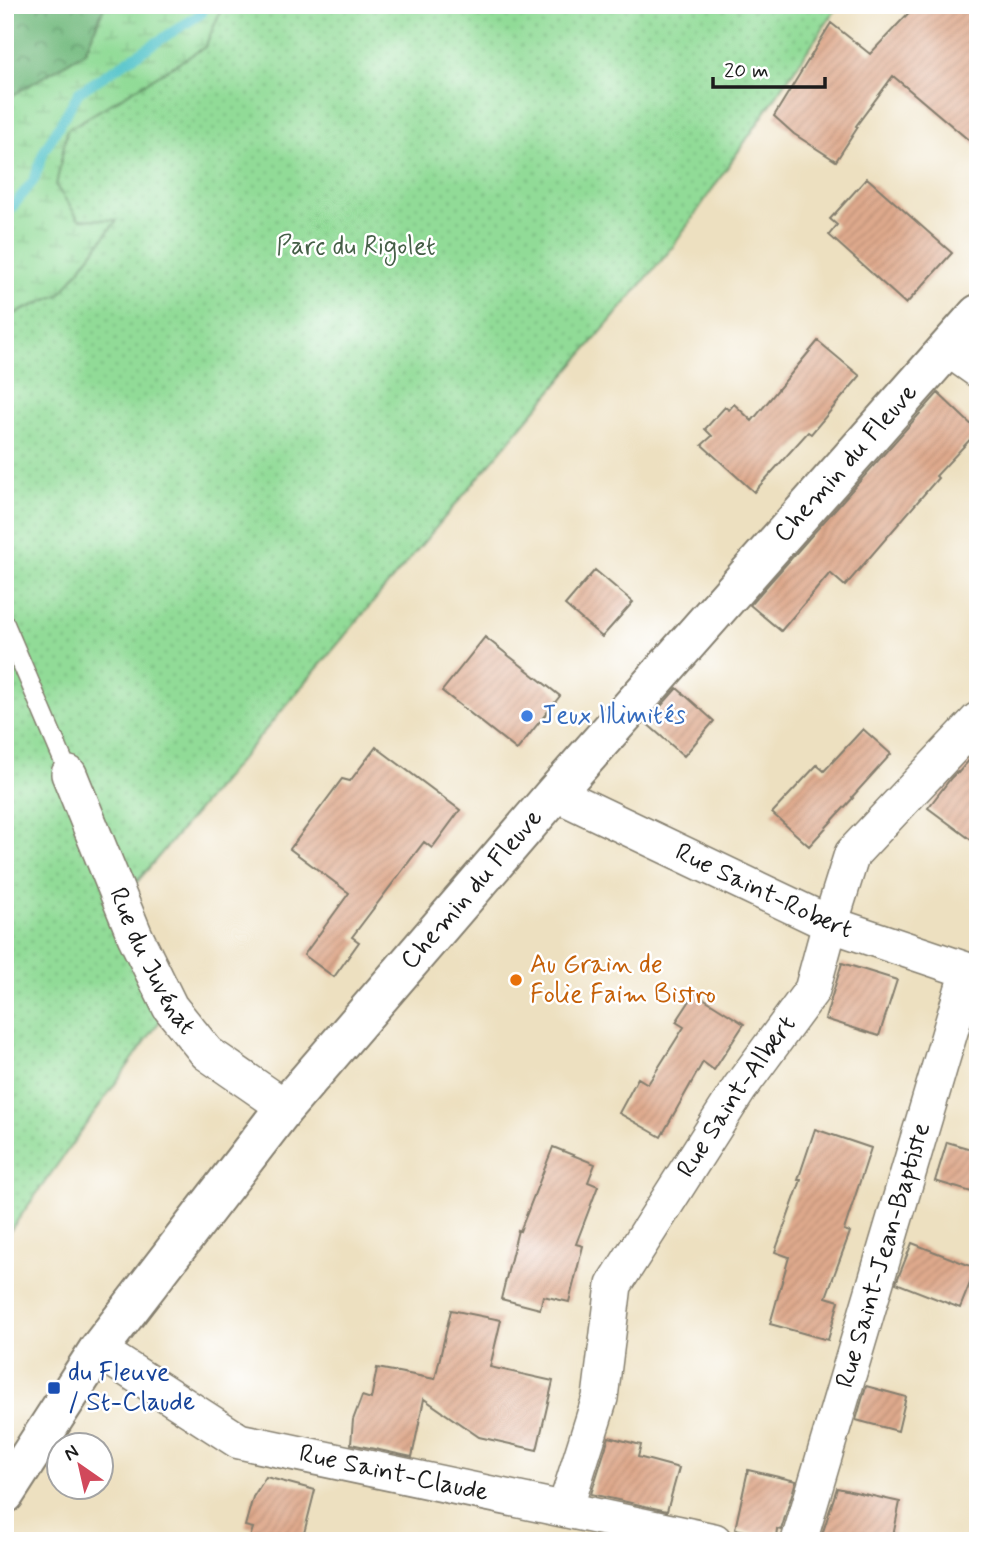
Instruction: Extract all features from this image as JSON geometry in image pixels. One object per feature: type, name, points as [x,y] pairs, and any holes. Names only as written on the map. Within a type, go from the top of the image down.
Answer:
[{"type":"street","name":"Chemin du Fleuve","points":[[5,1494],[98,1350],[285,1107],[555,793],[978,314]]},
{"type":"street","points":[[947,348],[978,370]]},
{"type":"street","name":"Rue Saint-Albert","points":[[565,1509],[600,1398],[614,1285],[739,1089],[812,990],[852,854],[978,720]]},
{"type":"street","name":"Rue du Juvénat","points":[[69,774],[135,936],[170,1007],[207,1053],[285,1107]]},
{"type":"street","name":"Rue Saint-Robert","points":[[555,793],[830,924],[973,973]]},
{"type":"street","name":"Rue Saint-Jean-Baptiste","points":[[799,1541],[973,973]]},
{"type":"street","name":"Rue Saint-Claude","points":[[98,1350],[239,1441],[714,1541]]},
{"type":"lane","points":[[5,624],[69,774]]},
{"type":"green space","points":[[5,5],[105,5],[85,52],[5,100]]},
{"type":"green space","points":[[105,5],[586,5],[117,220],[61,294],[5,318],[5,100],[85,52]]},
{"type":"green space","name":"Parc du Rigolet","points":[[223,5],[840,5],[672,248],[121,901],[170,1007],[5,1238],[5,318],[61,294],[117,220],[79,219],[56,186],[67,130],[205,47]]},
{"type":"building","points":[[916,5],[978,5],[978,148],[893,76],[856,126],[858,127],[836,161],[794,134],[774,116],[831,23],[870,54]]},
{"type":"building","points":[[867,178],[952,253],[906,304],[829,235],[837,225],[830,219]]},
{"type":"building","points":[[818,341],[860,376],[811,434],[808,432],[754,492],[702,445],[712,436],[705,429],[725,407],[729,410],[734,404],[752,421]]},
{"type":"building","points":[[938,393],[978,431],[936,476],[938,478],[845,586],[830,573],[781,631],[750,605]]},
{"type":"building","points":[[595,570],[633,602],[602,637],[565,605]]},
{"type":"building","points":[[485,637],[560,696],[517,750],[442,691]]},
{"type":"building","points":[[677,688],[714,721],[684,756],[646,723]]},
{"type":"building","points":[[863,729],[891,754],[809,846],[772,813],[817,765],[824,771]]},
{"type":"building","points":[[376,747],[460,810],[432,848],[424,842],[352,937],[359,942],[334,977],[304,955],[349,893],[290,849],[342,779],[350,781]]},
{"type":"building","points":[[978,750],[978,845],[928,808],[951,778]]},
{"type":"building","points":[[842,963],[897,980],[879,1036],[825,1019]]},
{"type":"building","points":[[695,993],[744,1024],[714,1070],[703,1062],[661,1137],[619,1113],[638,1078],[648,1084],[684,1027],[676,1022]]},
{"type":"building","points":[[815,1129],[871,1148],[844,1230],[850,1232],[826,1297],[839,1301],[828,1340],[770,1324],[789,1257],[775,1252],[801,1180],[798,1180]]},
{"type":"building","points":[[947,1142],[978,1151],[978,1194],[935,1181]]},
{"type":"building","points":[[553,1147],[595,1164],[588,1182],[598,1186],[576,1244],[583,1246],[569,1302],[543,1296],[540,1309],[501,1299],[518,1230],[520,1231]]},
{"type":"building","points":[[912,1243],[976,1268],[960,1308],[896,1283]]},
{"type":"building","points":[[451,1310],[501,1320],[490,1367],[553,1381],[537,1450],[479,1437],[424,1399],[412,1457],[351,1444],[353,1420],[362,1396],[371,1399],[377,1368],[435,1379]]},
{"type":"building","points":[[866,1386],[906,1397],[898,1431],[856,1420]]},
{"type":"building","points":[[609,1437],[641,1445],[638,1457],[679,1468],[667,1511],[591,1494]]},
{"type":"building","points":[[748,1470],[796,1481],[781,1530],[777,1529],[776,1537],[735,1529]]},
{"type":"building","points":[[266,1477],[315,1490],[302,1541],[249,1541],[253,1528],[245,1526],[253,1497]]},
{"type":"building","points":[[837,1488],[900,1502],[892,1541],[832,1541],[821,1538]]},
{"type":"waterway","points":[[5,216],[34,180],[44,151],[79,92],[202,13],[204,5]]},
{"type":"place","name":"Jeux Illimités","points":[[527,716]]},
{"type":"place","name":"Au Grain de Folie Faim Bistro","points":[[516,980]]},
{"type":"place","name":"du Fleuve / St-Claude","points":[[54,1388]]}]
